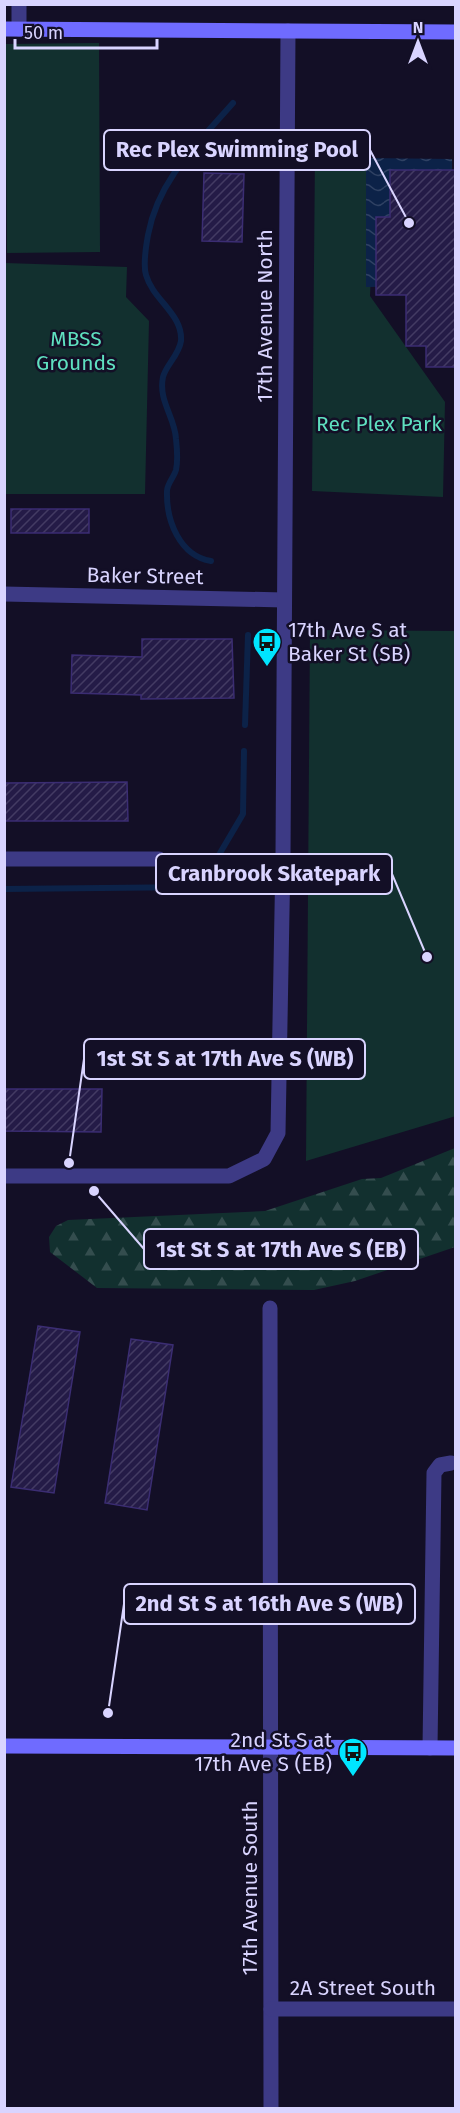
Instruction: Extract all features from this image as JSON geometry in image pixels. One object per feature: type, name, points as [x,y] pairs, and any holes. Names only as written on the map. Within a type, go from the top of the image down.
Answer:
[{"type":"main road","points":[[12,29],[456,32]]},
{"type":"main road","points":[[4,1746],[456,1748]]},
{"type":"street","points":[[12,29],[19,4]]},
{"type":"street","name":"17th Avenue North","points":[[285,600],[288,31]]},
{"type":"street","name":"Baker Street","points":[[4,594],[285,600]]},
{"type":"street","points":[[4,1176],[230,1176],[264,1159],[278,1133],[285,600]]},
{"type":"street","points":[[4,859],[159,859]]},
{"type":"street","name":"17th Avenue South","points":[[270,1308],[271,2109]]},
{"type":"street","points":[[430,1748],[434,1473],[440,1465],[451,1463]]},
{"type":"street","name":"2A Street South","points":[[271,2009],[456,2009]]},
{"type":"green space","points":[[99,43],[100,252],[7,253],[5,44]]},
{"type":"green space","name":"Rec Plex Park","points":[[315,152],[376,163],[370,296],[445,402],[443,497],[312,491]]},
{"type":"green space","name":"MBSS Grounds","points":[[4,245],[5,263],[127,267],[126,297],[149,321],[145,494],[5,494]]},
{"type":"green space","points":[[310,630],[455,631],[456,1116],[306,1161]]},
{"type":"green space","points":[[455,1148],[455,1247],[355,1281],[314,1290],[97,1288],[50,1252],[49,1237],[56,1226],[68,1220],[265,1211],[362,1179],[381,1178]]},
{"type":"water","points":[[366,158],[452,159],[452,286],[366,287]]},
{"type":"building","points":[[390,170],[456,170],[456,367],[426,367],[426,346],[406,346],[406,295],[376,295],[376,217],[390,217]]},
{"type":"building","points":[[204,173],[244,174],[242,242],[202,241]]},
{"type":"building","points":[[11,509],[89,509],[89,533],[11,533]]},
{"type":"building","points":[[142,639],[232,639],[234,698],[141,699],[141,695],[71,693],[72,655],[142,657]]},
{"type":"building","points":[[127,782],[128,821],[4,821],[4,783]]},
{"type":"building","points":[[4,1089],[102,1089],[101,1132],[4,1131]]},
{"type":"building","points":[[38,1326],[80,1332],[54,1493],[11,1487]]},
{"type":"building","points":[[131,1339],[173,1345],[147,1510],[105,1503]]},
{"type":"waterway","points":[[211,561],[200,558],[183,545],[169,514],[167,488],[176,470],[177,450],[175,431],[162,386],[163,377],[181,341],[180,331],[173,315],[150,284],[145,271],[145,261],[153,215],[170,180],[193,148],[233,103]]},
{"type":"waterway","points":[[245,725],[248,635]]},
{"type":"waterway","points":[[4,889],[200,887],[243,814],[244,751]]},
{"type":"place","name":"Rec Plex Swimming Pool","points":[[409,223]]},
{"type":"place","name":"17th Ave S at Baker St (SB)","points":[[267,668]]},
{"type":"place","name":"Cranbrook Skatepark","points":[[427,957]]},
{"type":"place","name":"1st St S at 17th Ave S (WB)","points":[[69,1163]]},
{"type":"place","name":"1st St S at 17th Ave S (EB)","points":[[94,1191]]},
{"type":"place","name":"2nd St S at 16th Ave S (WB)","points":[[108,1713]]},
{"type":"place","name":"2nd St S at 17th Ave S (EB)","points":[[353,1778]]}]
